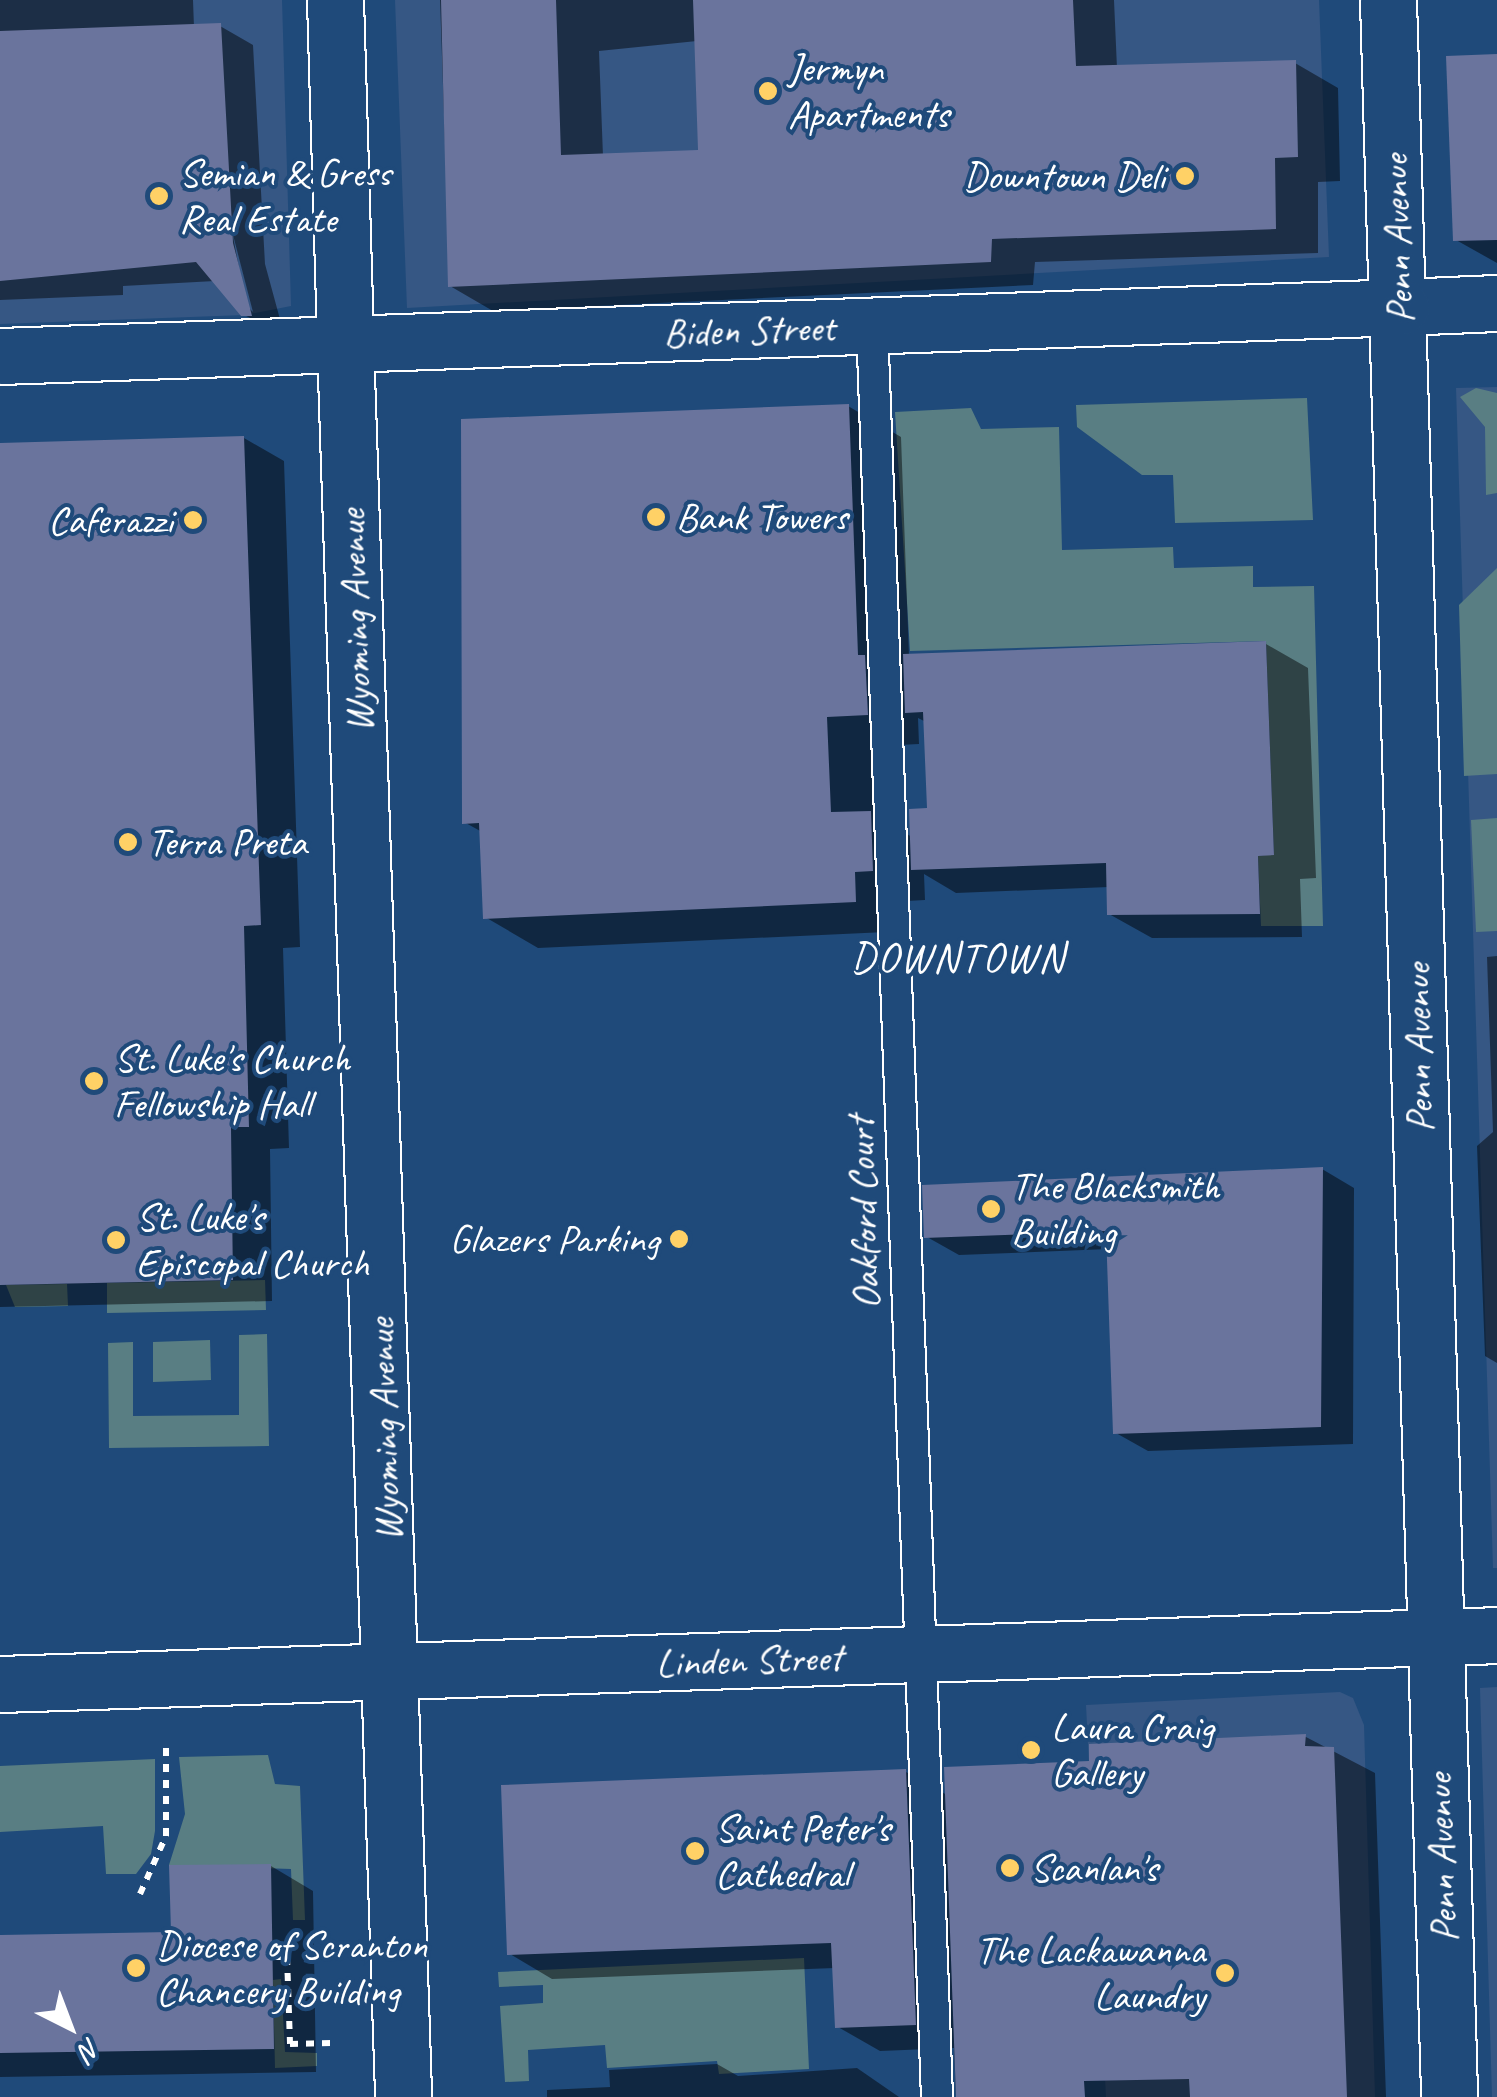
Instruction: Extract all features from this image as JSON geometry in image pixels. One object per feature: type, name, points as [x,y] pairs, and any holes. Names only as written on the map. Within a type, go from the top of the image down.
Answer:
[{"type":"main road","name":"Wyoming Avenue","points":[[336,0],[404,2097]]},
{"type":"main road","name":"Penn Avenue","points":[[1388,0],[1400,307],[1433,1638],[1449,2097]]},
{"type":"main road","name":"Biden Street","points":[[0,356],[1497,303]]},
{"type":"main road","name":"Linden Street","points":[[0,1684],[1497,1635]]},
{"type":"lane","name":"Oakford Court","points":[[872,325],[937,2097]]},
{"type":"path","points":[[140,1894],[166,1836],[166,1741]]},
{"type":"path","points":[[272,1957],[286,1957],[290,2044],[331,2043]]},
{"type":"shaded area","points":[[0,0],[282,0],[291,306],[245,315],[0,324]]},
{"type":"shaded area","points":[[395,0],[1319,0],[1329,257],[407,308]]},
{"type":"shaded area","points":[[1497,387],[1497,1568],[1493,1568],[1456,388]]},
{"type":"shaded area","points":[[1497,1687],[1497,2097],[1492,2097],[1480,1688]]},
{"type":"shaded area","points":[[1340,1692],[1353,1698],[1364,1725],[1375,2097],[1106,2097],[1086,1705]]},
{"type":"green space","points":[[1476,388],[1497,393],[1497,493],[1486,495],[1485,427],[1460,397]]},
{"type":"green space","points":[[1307,398],[1313,520],[1175,523],[1173,475],[1142,475],[1077,427],[1076,405]]},
{"type":"green space","points":[[971,408],[981,429],[1059,427],[1062,550],[1173,547],[1174,568],[1253,566],[1253,587],[1314,586],[1323,926],[1261,926],[1258,856],[1274,854],[1266,641],[910,651],[895,412]]},
{"type":"green space","points":[[1497,568],[1497,774],[1464,776],[1459,605]]},
{"type":"green space","points":[[1497,818],[1497,931],[1476,932],[1471,820]]},
{"type":"green space","points":[[265,1280],[266,1310],[107,1313],[107,1283]]},
{"type":"green space","points":[[67,1284],[68,1306],[15,1307],[6,1285]]},
{"type":"green space","points":[[267,1334],[269,1446],[109,1448],[108,1343],[133,1342],[133,1416],[239,1415],[239,1335]]},
{"type":"green space","points":[[210,1340],[211,1380],[153,1382],[153,1342]]},
{"type":"green space","points":[[268,1755],[275,1784],[300,1786],[305,1920],[293,1920],[291,1869],[169,1865],[185,1814],[179,1757]]},
{"type":"green space","points":[[155,1759],[155,1831],[151,1854],[136,1874],[106,1874],[103,1826],[0,1832],[0,1766]]},
{"type":"green space","points":[[804,1958],[809,2069],[719,2074],[717,2061],[607,2068],[605,2045],[528,2050],[529,2081],[505,2082],[500,2006],[543,2003],[543,1985],[499,1987],[498,1972]]},
{"type":"green space","points":[[281,1979],[285,2052],[317,2053],[317,2066],[275,2068],[273,1980]]},
{"type":"building","points":[[441,0],[556,0],[561,155],[698,150],[693,0],[1073,0],[1076,66],[1296,60],[1298,157],[1275,158],[1276,229],[992,239],[991,262],[448,287]]},
{"type":"building","points":[[221,23],[233,243],[252,316],[241,316],[196,262],[0,281],[0,31]]},
{"type":"building","points":[[1497,54],[1497,240],[1453,241],[1446,56]]},
{"type":"building","points":[[849,404],[858,655],[865,655],[868,715],[827,717],[831,812],[871,811],[873,871],[855,872],[856,902],[483,919],[479,823],[462,824],[461,419]]},
{"type":"building","points":[[244,436],[261,925],[244,926],[249,1127],[231,1127],[233,1280],[0,1285],[0,443]]},
{"type":"building","points":[[1266,641],[1274,855],[1258,856],[1260,914],[1107,915],[1106,863],[911,870],[909,809],[927,808],[923,712],[905,713],[903,654]]},
{"type":"building","points":[[1323,1167],[1321,1427],[1113,1434],[1106,1231],[924,1238],[922,1185]]},
{"type":"building","points":[[1306,1734],[1305,1746],[1334,1747],[1347,2097],[1190,2097],[1189,2079],[1084,2081],[1085,2097],[956,2097],[944,1767],[1089,1761],[1089,1744]]},
{"type":"building","name":"Saint Peter's Cathedral","points":[[906,1769],[916,2025],[835,2028],[831,1943],[507,1955],[501,1785]]},
{"type":"building","name":"Diocese of Scranton Chancery Building","points":[[271,1864],[274,2049],[0,2053],[0,1935],[171,1932],[169,1865]]},
{"type":"place","name":"Jermyn Apartments","points":[[768,91]]},
{"type":"place","name":"Downtown Deli","points":[[1185,176]]},
{"type":"place","name":"Semian & Gress Real Estate","points":[[159,196]]},
{"type":"place","name":"Bank Towers","points":[[656,517]]},
{"type":"place","name":"Caferazzi","points":[[193,520]]},
{"type":"place","name":"Terra Preta","points":[[128,842]]},
{"type":"place","name":"St. Luke's Church Fellowship Hall","points":[[94,1081]]},
{"type":"place","name":"The Blacksmith Building","points":[[991,1209]]},
{"type":"place","name":"Glazers Parking","points":[[679,1239]]},
{"type":"place","name":"St. Luke's Episcopal Church","points":[[116,1240]]},
{"type":"place","name":"Laura Craig Gallery","points":[[1031,1750]]},
{"type":"place","name":"Saint Peter's Cathedral","points":[[695,1851]]},
{"type":"place","name":"Scanlan's","points":[[1010,1868]]},
{"type":"place","name":"Diocese of Scranton Chancery Building","points":[[136,1968]]},
{"type":"place","name":"The Lackawanna Laundry","points":[[1225,1973]]},
{"type":"district","name":"DOWNTOWN","points":[[958,958]]}]
